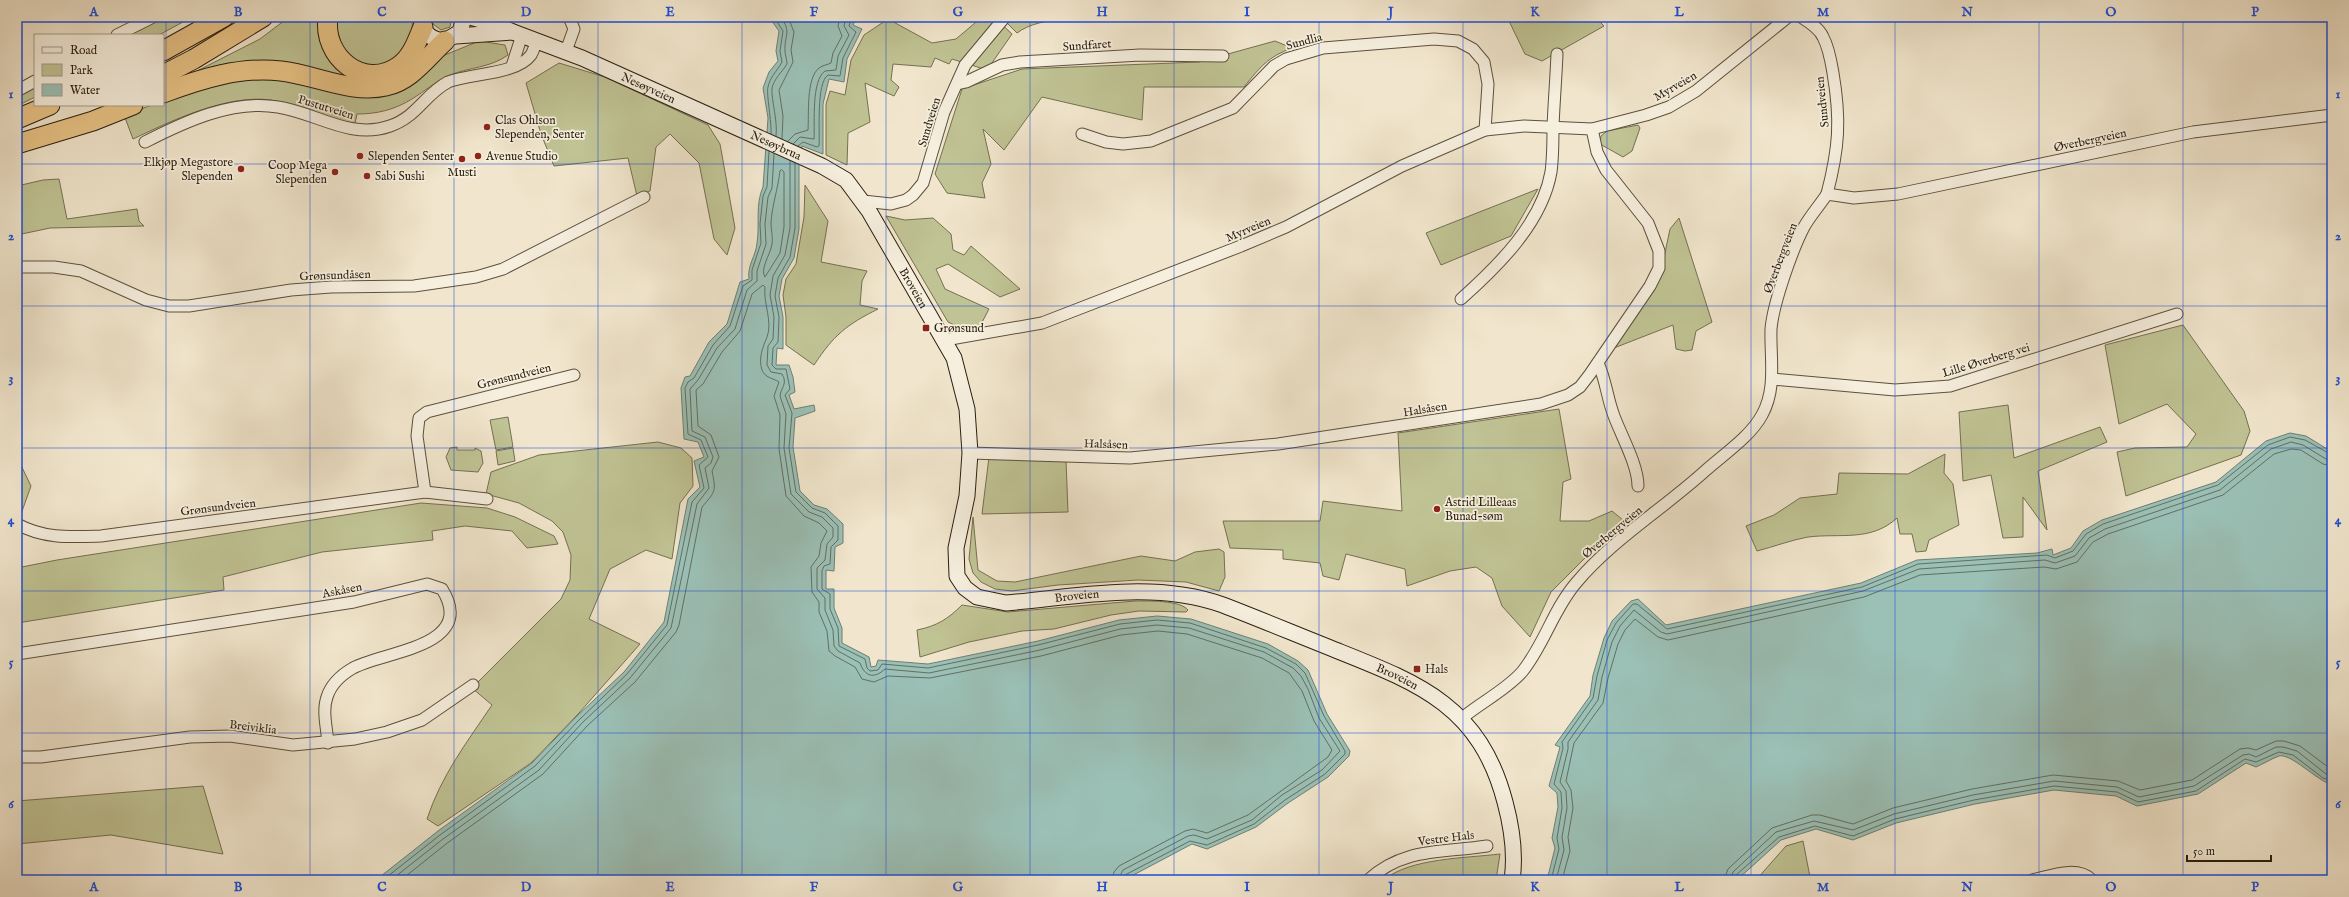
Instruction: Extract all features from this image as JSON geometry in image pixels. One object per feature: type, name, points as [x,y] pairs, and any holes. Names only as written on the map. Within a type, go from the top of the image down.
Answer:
[{"type":"highway","points":[[164,50],[224,17]]},
{"type":"highway","points":[[164,74],[194,59],[263,17]]},
{"type":"highway","points":[[328,17],[327,34],[334,52],[347,66],[356,71],[374,74],[394,70],[408,58],[422,22]]},
{"type":"highway","points":[[164,93],[217,76],[268,70],[296,73],[354,87],[386,86],[408,76],[451,38]]},
{"type":"highway","points":[[17,119],[48,106]]},
{"type":"highway","points":[[17,143],[101,106]]},
{"type":"highway","points":[[17,143],[93,121],[130,106]]},
{"type":"street","points":[[119,34],[153,17]]},
{"type":"street","points":[[422,22],[434,39],[451,38],[463,26],[464,17]]},
{"type":"street","name":"Nesøyveien","points":[[470,17],[495,24],[517,34],[566,51],[731,124]]},
{"type":"street","points":[[566,51],[574,29],[569,17]]},
{"type":"street","name":"Sundveien","points":[[863,201],[891,204],[906,200],[913,195],[923,183],[944,112],[965,65],[1005,17]]},
{"type":"street","name":"Myrveien","points":[[945,340],[1042,323],[1236,248],[1286,227],[1402,166],[1485,130],[1524,126],[1592,129],[1646,115],[1669,107],[1689,95],[1788,17]]},
{"type":"street","name":"Sundveien","points":[[1801,17],[1819,30],[1823,37],[1829,54],[1837,100],[1839,122],[1836,151],[1828,194]]},
{"type":"street","points":[[512,66],[517,34]]},
{"type":"street","name":"Nesøyveien","points":[[451,38],[517,34]]},
{"type":"street","name":"Sundlia","points":[[1082,134],[1106,142],[1123,144],[1151,141],[1232,108],[1274,66],[1286,59],[1323,48],[1434,39],[1458,41],[1474,49],[1484,62],[1488,84],[1485,130]]},
{"type":"street","name":"Pustutveien","points":[[145,142],[180,124],[234,108],[250,106],[278,107],[351,129],[374,129],[389,126],[416,111],[441,86],[448,82],[512,66],[532,54],[537,40]]},
{"type":"street","points":[[1461,299],[1499,262],[1520,236],[1538,208],[1551,173],[1557,54]]},
{"type":"street","name":"Sundfaret","points":[[957,84],[966,82],[987,70],[1002,65],[1020,62],[1140,55],[1223,56]]},
{"type":"street","points":[[17,90],[34,82]]},
{"type":"street","name":"Øverbergveien","points":[[1461,719],[1480,703],[1503,689],[1521,672],[1536,650],[1558,608],[1575,583],[1594,564],[1690,485],[1754,428],[1763,414],[1772,379],[1771,328],[1780,290],[1804,227],[1828,194],[1854,198],[1898,194],[2193,132],[2332,115]]},
{"type":"street","name":"Nesøybrua","points":[[731,124],[822,166]]},
{"type":"street","name":"Halsåsen","points":[[970,453],[1130,458],[1278,444],[1541,404],[1568,395],[1580,387],[1598,363],[1650,286],[1659,268],[1659,251],[1648,224],[1606,170],[1597,152],[1592,129]]},
{"type":"street","name":"Broveien","points":[[822,166],[846,180],[863,201],[945,340],[954,358],[967,409],[970,453],[967,490],[955,558],[960,581],[965,588],[977,596],[1006,603],[1118,592],[1151,591],[1206,600],[1392,673],[1429,692],[1461,719],[1484,749],[1502,788],[1512,827],[1514,859],[1512,880]]},
{"type":"street","name":"Grønsundåsen","points":[[17,267],[54,267],[81,271],[135,296],[156,304],[169,306],[189,306],[298,289],[414,286],[476,277],[503,269],[644,197]]},
{"type":"street","name":"Lille Øverberg vei","points":[[1772,379],[1895,390],[1950,386],[2177,314]]},
{"type":"street","points":[[1598,363],[1604,376],[1614,416],[1625,439],[1638,478],[1638,486]]},
{"type":"street","name":"Grønsundveien","points":[[425,492],[417,436],[419,418],[433,410],[574,374]]},
{"type":"street","name":"Grønsundveien","points":[[17,524],[45,535],[65,538],[101,536],[425,492],[487,499]]},
{"type":"street","name":"Askåsen","points":[[17,654],[354,602],[427,584],[442,589],[450,602],[451,609],[448,622],[443,630],[430,642],[353,668],[338,679],[332,686],[326,698],[325,713],[328,743]]},
{"type":"street","name":"Breiviklia","points":[[17,757],[41,757],[190,736],[230,736],[293,745],[328,743],[388,732],[422,720],[473,685]]},
{"type":"street","name":"Vestre Hals","points":[[1368,880],[1383,868],[1406,857],[1426,851],[1487,846]]},
{"type":"street","points":[[2032,880],[2073,872],[2082,873],[2092,880]]},
{"type":"green space","points":[[160,17],[192,17],[161,34],[126,34]]},
{"type":"green space","points":[[289,17],[320,17],[352,77],[197,71],[260,39]]},
{"type":"green space","points":[[333,17],[412,17],[412,32],[407,47],[398,59],[392,63],[382,67],[356,65],[333,34]]},
{"type":"green space","points":[[433,17],[452,17],[450,27],[441,30],[433,24]]},
{"type":"green space","points":[[982,17],[994,17],[1012,34],[987,70],[952,59],[949,64],[935,58],[931,67],[893,64],[891,80],[899,87],[894,96],[865,83],[870,122],[848,133],[847,165],[826,155],[826,104],[830,91],[845,95],[851,60],[864,35],[888,19],[932,43],[956,39]]},
{"type":"green space","points":[[1014,17],[1115,17],[1064,19],[1038,23],[1017,33],[1007,23]]},
{"type":"green space","points":[[1504,17],[1595,17],[1604,26],[1542,61],[1525,54],[1510,23]]},
{"type":"green space","points":[[479,41],[505,45],[508,55],[487,65],[457,72],[445,77],[412,99],[392,109],[357,114],[355,124],[347,124],[290,104],[271,100],[254,99],[236,101],[200,110],[164,124],[133,139],[124,115],[149,106],[164,106],[164,101],[207,86],[270,75],[352,93]]},
{"type":"green space","points":[[1275,41],[1292,48],[1284,51],[1265,63],[1244,87],[1144,87],[1142,120],[1042,97],[1004,150],[983,129],[991,164],[982,183],[985,198],[947,193],[935,174],[962,89],[1022,69],[1199,62]]},
{"type":"green space","points":[[559,63],[605,77],[708,125],[720,144],[735,228],[727,255],[714,239],[699,163],[670,134],[656,147],[650,191],[637,196],[628,158],[554,166],[541,134],[526,83]]},
{"type":"green space","points":[[34,87],[34,98],[17,106],[17,96]]},
{"type":"green space","points":[[1638,125],[1640,128],[1632,151],[1623,157],[1600,144],[1601,136],[1607,131]]},
{"type":"green space","points":[[59,179],[67,219],[137,209],[139,221],[144,226],[50,228],[17,235],[17,186],[43,180]]},
{"type":"green space","points":[[805,185],[828,221],[821,262],[867,271],[862,281],[860,305],[878,309],[857,320],[835,338],[814,365],[786,345],[786,317],[783,295],[786,279],[796,264],[804,217]]},
{"type":"green space","points":[[1538,189],[1511,236],[1441,265],[1426,233]]},
{"type":"green space","points":[[886,216],[905,220],[933,218],[951,234],[953,250],[964,255],[971,246],[1020,289],[1000,297],[948,264],[936,269],[945,289],[989,309],[978,330],[963,329],[948,322]]},
{"type":"green space","points":[[1679,218],[1712,322],[1696,331],[1692,350],[1685,351],[1676,349],[1673,325],[1614,348],[1662,267],[1670,229]]},
{"type":"green space","points":[[2183,325],[2244,411],[2250,431],[2241,455],[2126,496],[2117,452],[2135,448],[2187,447],[2196,434],[2167,404],[2119,424],[2105,345]]},
{"type":"green space","points":[[2008,405],[2014,458],[2100,427],[2107,442],[2038,471],[2047,530],[2023,497],[2023,537],[2003,538],[1991,475],[1963,481],[1959,412]]},
{"type":"green space","points":[[1559,409],[1571,479],[1563,482],[1560,521],[1589,521],[1612,511],[1623,520],[1551,592],[1530,637],[1502,606],[1492,578],[1476,567],[1450,571],[1407,586],[1405,569],[1346,554],[1339,580],[1323,576],[1320,563],[1283,559],[1283,550],[1230,548],[1223,521],[1320,521],[1323,501],[1402,511],[1398,433]]},
{"type":"green space","points":[[508,417],[513,447],[496,450],[490,420]]},
{"type":"green space","points":[[658,442],[681,448],[692,458],[693,486],[680,503],[672,559],[646,550],[610,569],[589,619],[640,644],[579,713],[531,763],[438,826],[427,819],[433,803],[455,760],[492,705],[472,688],[561,599],[570,580],[571,555],[563,532],[552,521],[519,503],[486,494],[491,472],[539,455]]},
{"type":"green space","points":[[457,447],[457,450],[475,450],[475,448],[481,451],[483,463],[478,472],[451,470],[446,457],[450,448]]},
{"type":"green space","points":[[513,448],[515,461],[498,465],[496,451]]},
{"type":"green space","points":[[1945,454],[1944,473],[1953,484],[1959,525],[1929,540],[1926,551],[1916,552],[1912,534],[1900,534],[1897,518],[1887,526],[1866,534],[1808,537],[1757,551],[1746,526],[1774,515],[1800,498],[1837,494],[1839,473],[1908,474]]},
{"type":"green space","points":[[17,457],[31,486],[21,514],[17,512]]},
{"type":"green space","points":[[989,457],[1066,461],[1068,512],[982,514]]},
{"type":"green space","points":[[421,503],[487,508],[515,517],[554,536],[558,544],[527,548],[512,531],[465,526],[432,531],[433,540],[322,552],[223,577],[224,590],[17,623],[17,568],[57,560]]},
{"type":"green space","points":[[973,517],[978,570],[997,581],[1015,582],[1141,556],[1175,561],[1195,552],[1219,549],[1224,552],[1225,577],[1219,591],[1186,582],[1138,580],[1058,585],[1012,591],[995,589],[981,582],[973,573],[969,559]]},
{"type":"green space","points":[[1135,601],[1155,601],[1178,604],[1188,610],[1186,612],[1139,611],[1111,615],[1054,629],[1022,631],[969,642],[920,657],[917,630],[942,621],[962,605],[1008,612]]},
{"type":"green space","points":[[203,786],[223,854],[111,835],[17,844],[17,801]]},
{"type":"green space","points":[[1803,841],[1810,877],[1808,880],[1756,880],[1786,846]]},
{"type":"green space","points":[[1500,854],[1496,880],[1384,880],[1408,867],[1423,863]]},
{"type":"water","points":[[769,17],[864,17],[862,20],[856,18],[853,25],[862,29],[847,59],[844,82],[829,79],[823,104],[823,154],[802,146],[799,164],[799,229],[794,258],[782,279],[779,296],[783,317],[783,349],[777,348],[776,365],[789,365],[793,377],[795,392],[789,395],[794,409],[814,405],[815,411],[795,418],[793,447],[800,491],[814,505],[827,509],[843,524],[843,543],[835,547],[834,571],[826,570],[826,589],[834,589],[834,608],[842,628],[842,643],[869,657],[871,667],[876,666],[878,660],[928,664],[1038,641],[1119,620],[1157,616],[1191,619],[1268,644],[1298,661],[1308,670],[1327,714],[1350,751],[1349,756],[1328,777],[1288,803],[1256,827],[1207,849],[1192,844],[1124,880],[376,880],[438,831],[532,763],[577,716],[624,672],[664,622],[688,499],[700,487],[694,461],[704,457],[698,442],[684,439],[681,388],[685,377],[690,376],[709,342],[727,324],[740,282],[749,279],[749,269],[756,248],[758,236],[758,208],[763,187],[768,118],[763,88],[769,72],[778,61],[776,51],[779,31]]},
{"type":"water","points":[[2290,433],[2306,436],[2332,452],[2332,785],[2290,759],[2284,756],[2279,756],[2256,767],[2246,763],[2198,794],[2137,806],[2116,796],[2054,790],[1975,804],[1896,823],[1853,840],[1816,829],[1781,840],[1737,880],[1547,880],[1555,848],[1552,838],[1558,807],[1557,793],[1549,786],[1560,747],[1555,745],[1590,696],[1593,675],[1604,638],[1612,621],[1631,601],[1638,599],[1666,625],[1861,583],[1917,560],[2037,553],[2052,549],[2053,555],[2071,548],[2083,531],[2102,520],[2216,482],[2266,441]]},
{"type":"place","name":"Clas Ohlson Slependen, Senter","points":[[487,127]]},
{"type":"place","name":"Slependen Senter","points":[[360,156]]},
{"type":"place","name":"Avenue Studio","points":[[478,156]]},
{"type":"place","name":"Musti","points":[[462,159]]},
{"type":"place","name":"Elkjøp Megastore Slependen","points":[[241,169]]},
{"type":"place","name":"Coop Mega Slependen","points":[[335,172]]},
{"type":"place","name":"Sabi Sushi","points":[[367,176]]},
{"type":"place","name":"Grønsund","points":[[926,328]]},
{"type":"place","name":"Astrid Lilleaas Bunad-søm","points":[[1437,509]]},
{"type":"place","name":"Hals","points":[[1417,669]]}]
